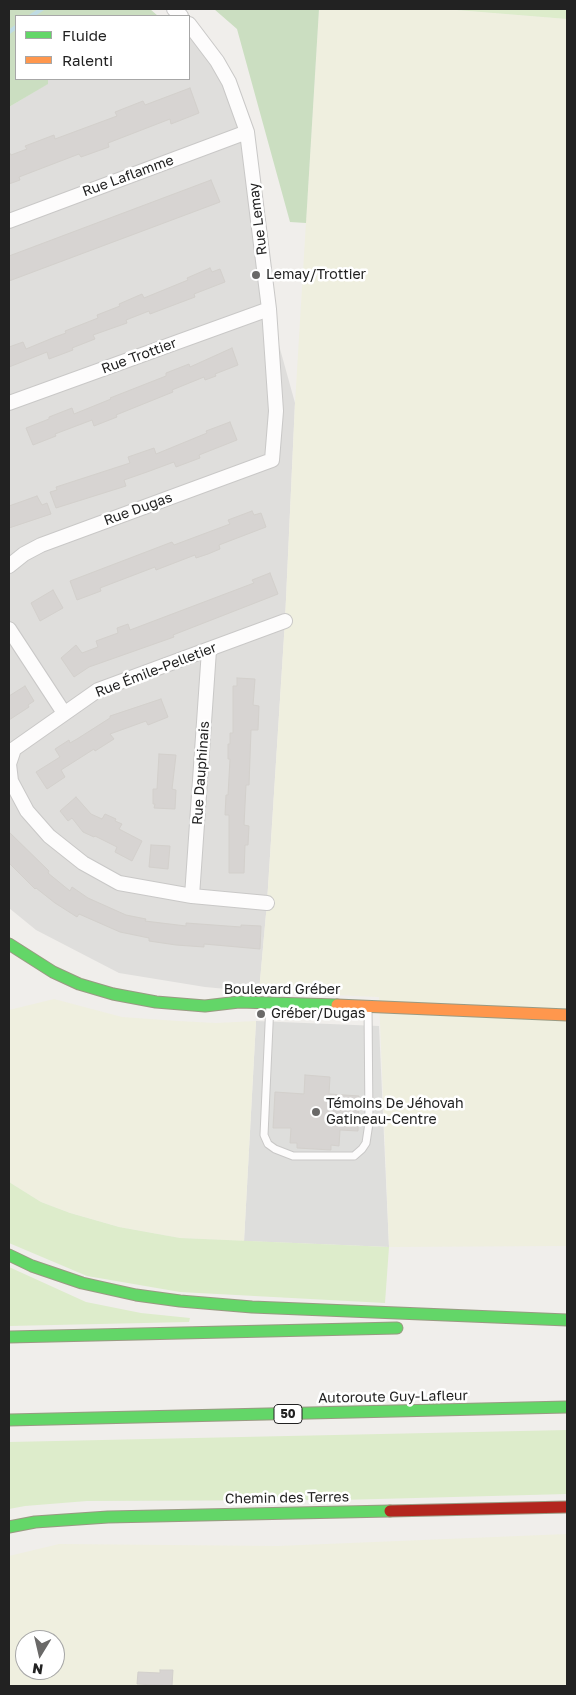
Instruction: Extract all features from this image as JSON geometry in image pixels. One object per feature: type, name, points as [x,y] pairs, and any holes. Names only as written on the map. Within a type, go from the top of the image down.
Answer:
[{"type":"main road","name":"Boulevard Gréber","points":[[9,944],[54,972],[79,984],[113,994],[156,1002],[205,1006],[239,1002],[368,1006],[567,1015]]},
{"type":"main road","points":[[9,1255],[40,1269],[82,1283],[136,1295],[180,1301],[262,1307],[567,1320]]},
{"type":"main road","points":[[459,1327],[567,1325]]},
{"type":"main road","points":[[9,1338],[409,1328]]},
{"type":"main road","name":"Autoroute Guy-Lafleur","points":[[9,1420],[567,1408]]},
{"type":"main road","name":"Chemin des Terres","points":[[9,1527],[35,1522],[108,1517],[567,1507]]},
{"type":"street","name":"Rue Lemay","points":[[190,25],[217,61],[229,82],[247,132],[269,309],[276,411],[272,460]]},
{"type":"street","name":"Rue Laflamme","points":[[9,221],[247,132]]},
{"type":"street","name":"Rue Trottier","points":[[9,403],[269,309]]},
{"type":"street","name":"Rue Dugas","points":[[9,566],[24,554],[41,545],[272,460]]},
{"type":"street","name":"Rue Émile-Pelletier","points":[[267,903],[192,896],[119,883],[83,863],[49,836],[27,811],[11,781],[9,764],[14,748],[98,690],[285,621]]},
{"type":"street","points":[[9,629],[64,713]]},
{"type":"street","name":"Rue Dauphinais","points":[[192,896],[209,650]]},
{"type":"lane","points":[[270,1003],[264,1135],[268,1144],[275,1149],[294,1156],[354,1156],[366,1143],[369,1123],[368,1006]]},
{"type":"shaded area","points":[[190,26],[239,107],[269,309],[295,403],[285,621],[267,903],[259,992],[205,987],[119,973],[36,930],[9,908],[9,107],[47,84],[48,80],[190,80]]},
{"type":"shaded area","points":[[256,1021],[379,1026],[389,1247],[244,1241]]},
{"type":"green space","points":[[9,9],[150,9],[157,15],[15,15],[15,80],[48,80],[48,84],[9,107]]},
{"type":"green space","points":[[214,9],[319,9],[306,223],[290,222],[237,29]]},
{"type":"green space","points":[[319,9],[444,9],[567,19],[567,1246],[389,1247],[379,997],[259,992],[267,903],[285,621],[295,403]]},
{"type":"green space","points":[[444,9],[567,9],[567,19]]},
{"type":"green space","points":[[54,999],[122,1017],[216,1023],[256,1021],[244,1241],[180,1238],[119,1227],[70,1213],[41,1202],[9,1182],[9,1010]]},
{"type":"green space","points":[[9,1182],[41,1202],[70,1213],[119,1227],[180,1238],[389,1247],[385,1303],[180,1292],[87,1276],[9,1243]]},
{"type":"green space","points":[[9,1267],[86,1302],[141,1313],[190,1318],[189,1322],[9,1326]]},
{"type":"green space","points":[[567,1430],[567,1494],[340,1500],[87,1501],[9,1509],[9,1442]]},
{"type":"green space","points":[[567,1534],[567,1686],[9,1686],[9,1556],[59,1544],[278,1546]]},
{"type":"building","points":[[190,88],[199,113],[171,124],[170,119],[108,143],[109,147],[81,157],[79,154],[19,177],[20,180],[9,184],[9,152],[11,155],[27,149],[25,146],[54,135],[55,139],[117,116],[115,112],[143,101],[145,105]]},
{"type":"building","points":[[211,180],[220,202],[9,281],[9,256]]},
{"type":"building","points":[[210,268],[212,272],[220,269],[225,282],[194,294],[195,297],[150,314],[149,311],[126,320],[127,323],[93,335],[95,339],[72,348],[73,350],[49,359],[47,352],[9,367],[9,347],[23,342],[26,349],[98,318],[97,315],[120,306],[119,304],[142,294],[144,298],[188,280],[187,278]]},
{"type":"building","points":[[232,348],[238,365],[215,374],[216,376],[205,380],[204,377],[172,390],[173,392],[94,426],[92,420],[55,434],[56,436],[33,445],[26,428],[72,408],[74,414],[166,376],[166,373],[189,364],[190,367]]},
{"type":"building","points":[[230,422],[237,440],[199,455],[200,458],[176,467],[174,462],[124,480],[126,486],[56,508],[50,492],[57,490],[56,487],[130,463],[128,457],[154,448],[156,454]]},
{"type":"building","points":[[37,496],[42,505],[47,503],[51,514],[9,528],[9,506]]},
{"type":"building","points":[[252,511],[254,515],[261,513],[266,527],[219,545],[220,549],[208,554],[196,558],[195,555],[156,570],[155,567],[100,588],[101,591],[77,600],[70,581],[172,542],[174,545],[230,524],[228,520]]},
{"type":"building","points":[[270,573],[278,594],[173,635],[174,637],[89,667],[74,677],[61,658],[76,645],[82,653],[98,647],[96,641],[118,633],[117,628],[128,624],[130,630],[254,583],[252,580]]},
{"type":"building","points":[[53,590],[63,608],[40,621],[31,603]]},
{"type":"building","points":[[237,678],[255,679],[253,705],[259,706],[258,730],[251,730],[249,785],[246,785],[244,825],[249,826],[248,845],[245,845],[244,873],[229,873],[229,815],[225,815],[230,759],[228,759],[228,744],[230,744],[230,733],[233,733],[233,686],[237,686]]},
{"type":"building","points":[[25,686],[34,701],[28,705],[29,707],[9,720],[9,696]]},
{"type":"building","points":[[161,699],[168,717],[148,725],[146,721],[110,734],[114,739],[61,770],[65,777],[47,789],[36,772],[60,757],[55,749],[69,740],[70,743],[77,739],[110,718],[110,716]]},
{"type":"building","points":[[159,754],[176,755],[172,789],[176,790],[175,809],[154,808],[153,789],[157,789]]},
{"type":"building","points":[[76,797],[91,814],[102,819],[105,814],[116,819],[115,821],[122,824],[119,829],[142,841],[132,861],[115,852],[117,847],[83,832],[72,818],[68,821],[60,811]]},
{"type":"building","points":[[9,832],[49,871],[48,873],[70,891],[72,887],[88,898],[126,915],[146,919],[145,921],[186,926],[186,923],[241,927],[241,925],[261,926],[260,949],[204,944],[204,947],[176,945],[149,941],[149,938],[120,932],[79,914],[77,917],[35,889],[9,863]]},
{"type":"building","points":[[151,845],[170,846],[168,869],[149,867]]},
{"type":"building","name":"Témoins De Jéhovah Gatineau-Centre","points":[[305,1075],[330,1077],[329,1094],[359,1096],[358,1131],[340,1130],[339,1146],[331,1145],[331,1150],[297,1148],[297,1143],[290,1143],[291,1128],[273,1128],[275,1092],[304,1094]]},
{"type":"building","points":[[160,1670],[173,1670],[172,1686],[137,1684],[138,1672],[160,1673]]},
{"type":"waterway","points":[[33,15],[42,9]]},
{"type":"waterway","points":[[9,32],[15,28]]},
{"type":"traffic: fast","points":[[9,944],[53,972],[79,984],[113,994],[156,1002],[205,1006],[239,1002],[337,1005]]},
{"type":"traffic: fast","points":[[9,1255],[32,1266],[82,1283],[136,1295],[180,1301],[252,1307],[567,1320]]},
{"type":"traffic: fast","points":[[9,1337],[397,1328]]},
{"type":"traffic: fast","points":[[9,1420],[567,1407]]},
{"type":"traffic: fast","points":[[9,1527],[35,1522],[108,1517],[390,1511]]},
{"type":"traffic: slow","points":[[337,1005],[567,1015]]},
{"type":"traffic: jam","points":[[390,1511],[567,1507]]},
{"type":"place","name":"Lemay/Trottier","points":[[256,275]]},
{"type":"place","name":"Gréber/Dugas","points":[[261,1014]]},
{"type":"place","name":"Témoins De Jéhovah Gatineau-Centre","points":[[316,1112]]}]
